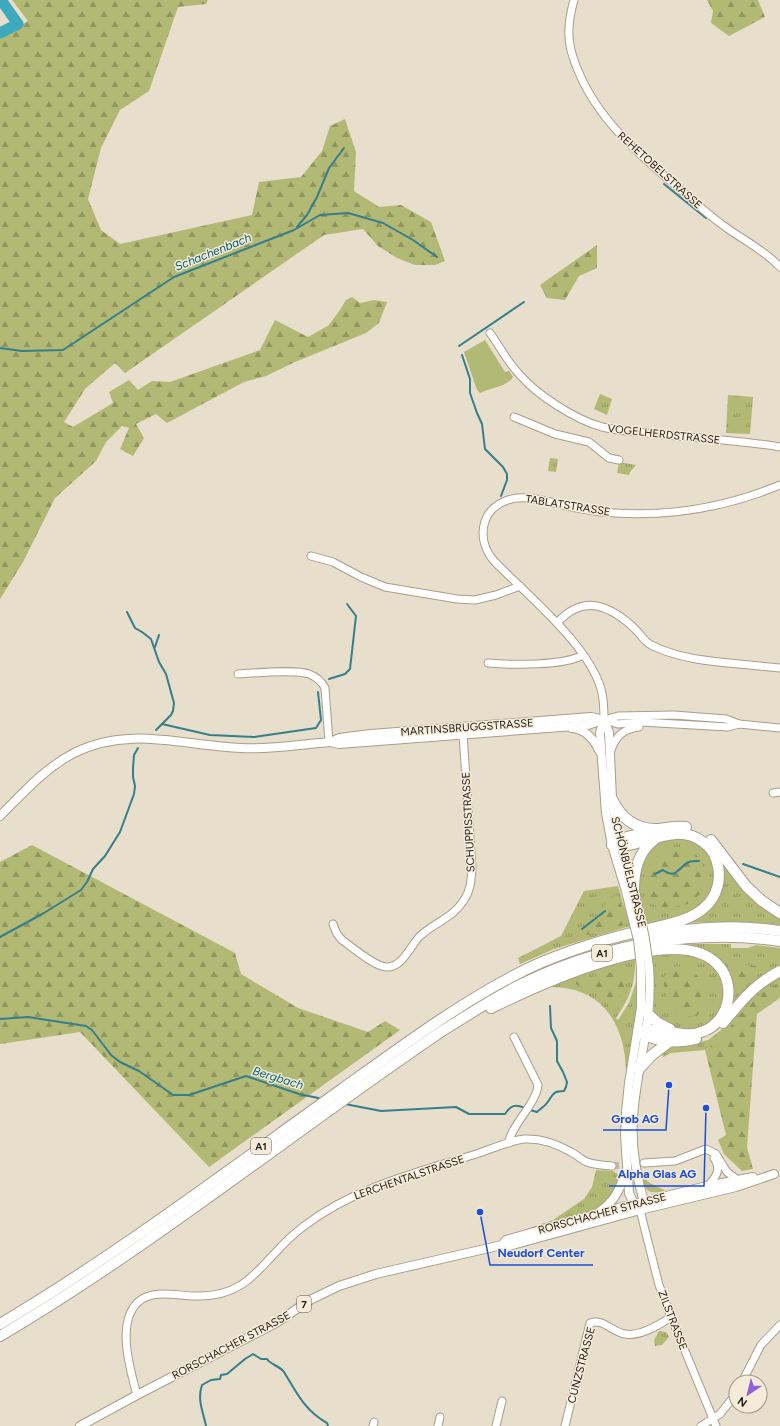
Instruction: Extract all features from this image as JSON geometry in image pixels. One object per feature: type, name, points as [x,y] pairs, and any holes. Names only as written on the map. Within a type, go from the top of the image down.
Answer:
[{"type":"highway","name":"A1","points":[[612,798],[621,813],[631,822],[644,828],[659,833],[684,827],[706,836],[717,846],[746,886],[762,901],[780,913]]},
{"type":"highway","name":"A1","points":[[0,1324],[72,1280],[450,1013],[518,973],[558,955],[604,940],[687,919],[705,907],[715,894],[719,872],[715,856],[708,846],[698,839],[685,834],[659,833],[633,835],[617,844]]},
{"type":"highway","points":[[634,892],[635,870],[639,859],[646,847],[659,833]]},
{"type":"highway","name":"A1","points":[[604,940],[690,928],[735,927],[780,931]]},
{"type":"highway","name":"A1","points":[[0,1336],[85,1283],[442,1031],[492,1000],[525,983],[566,965],[632,946],[691,939],[734,938],[780,942]]},
{"type":"highway","name":"A1","points":[[442,1031],[550,980],[588,966],[632,955],[659,950],[678,949],[696,951],[712,959],[719,966],[725,975],[729,994],[723,1014],[718,1021],[705,1031],[689,1035],[653,1029],[643,1032]]},
{"type":"highway","points":[[643,1032],[656,1040],[669,1042],[689,1041],[706,1036],[722,1024],[746,995],[761,982],[780,971]]},
{"type":"highway","points":[[648,1014],[658,1023],[689,1035]]},
{"type":"highway","points":[[639,1069],[652,1055],[669,1042]]},
{"type":"main road","name":"MARTINSBRUGGSTRASSE","points":[[462,731],[591,717],[604,720]]},
{"type":"main road","name":"MARTINSBRUGGSTRASSE","points":[[0,816],[33,783],[61,761],[81,750],[123,739],[142,738],[243,748],[330,742],[339,738],[371,734],[445,728],[462,731],[560,727],[591,725],[604,720]]},
{"type":"main road","name":"SCHÖNBÜELSTRASSE","points":[[604,720],[600,733],[612,798],[617,844],[636,915],[645,938],[645,968],[642,996],[643,1032],[634,1102],[632,1134],[634,1161],[644,1202]]},
{"type":"main road","name":"MARTINSBRUGGSTRASSE","points":[[560,727],[584,731],[605,755]]},
{"type":"main road","name":"SCHÖNBÜELSTRASSE","points":[[605,755],[606,813],[634,892],[636,915]]},
{"type":"main road","name":"SCHÖNBÜELSTRASSE","points":[[637,1207],[629,1193],[626,1163],[626,1112],[629,1083],[648,1014],[650,983],[645,968]]},
{"type":"main road","points":[[596,1214],[614,1199],[619,1191],[626,1163]]},
{"type":"main road","name":"RORSCHACHER STRASSE","points":[[502,1245],[506,1240],[596,1214],[736,1187],[777,1173]]},
{"type":"main road","name":"RORSCHACHER STRASSE","points":[[80,1426],[269,1326],[310,1300],[339,1286],[376,1274],[502,1245],[509,1246],[637,1207],[644,1202],[708,1186],[777,1173]]},
{"type":"street","name":"REHETOBELSTRASSE","points":[[574,0],[569,24],[571,52],[585,87],[606,117],[634,150],[686,195],[723,226],[760,249],[780,267]]},
{"type":"street","name":"VOGELHERDSTRASSE","points":[[490,333],[520,375],[533,387],[557,405],[593,424],[625,430],[715,440],[751,442],[780,447]]},
{"type":"street","points":[[514,417],[554,434],[589,442],[609,458],[619,460]]},
{"type":"street","name":"TABLATSTRASSE","points":[[604,720],[602,691],[598,679],[583,655],[557,623],[491,557],[486,549],[482,532],[489,513],[501,503],[509,499],[521,498],[602,512],[670,512],[712,506],[739,500],[780,485]]},
{"type":"street","points":[[311,556],[333,562],[361,577],[385,587],[457,599],[475,600],[496,595],[520,586]]},
{"type":"street","points":[[557,623],[565,615],[581,607],[596,606],[613,613],[630,624],[642,638],[650,644],[672,653],[711,661],[780,668]]},
{"type":"street","points":[[488,663],[519,664],[558,662],[572,660],[583,655]]},
{"type":"street","points":[[238,674],[299,672],[310,674],[317,678],[322,682],[325,688],[330,742]]},
{"type":"street","name":"MARTINSBRUGGSTRASSE","points":[[604,720],[618,716],[674,715],[726,719],[739,724],[780,728]]},
{"type":"street","name":"MARTINSBRUGGSTRASSE","points":[[604,720],[618,724],[641,722],[728,727],[739,724]]},
{"type":"street","name":"MARTINSBRUGGSTRASSE","points":[[605,755],[617,738],[629,728],[662,723]]},
{"type":"street","name":"SCHUPPISSTRASSE","points":[[333,924],[337,934],[342,940],[379,966],[390,967],[399,963],[422,934],[448,918],[462,904],[470,888],[472,868],[462,731]]},
{"type":"street","points":[[509,1143],[511,1134],[526,1112],[538,1089],[538,1085],[514,1037]]},
{"type":"street","name":"LERCHENTALSTRASSE","points":[[137,1395],[128,1354],[126,1330],[133,1308],[139,1301],[147,1296],[156,1294],[198,1296],[217,1294],[232,1290],[241,1285],[257,1272],[277,1250],[303,1227],[329,1209],[348,1199],[383,1184],[523,1139],[548,1142],[571,1152],[586,1162],[612,1166]]},
{"type":"street","points":[[644,1163],[675,1161],[706,1149],[716,1154],[727,1172],[738,1180]]},
{"type":"street","points":[[699,1152],[713,1158],[718,1166],[716,1176],[708,1186]]},
{"type":"street","name":"ZILSTRASSE","points":[[637,1207],[659,1285],[716,1426]]},
{"type":"street","name":"CUNZSTRASSE","points":[[565,1426],[590,1323],[599,1321],[625,1334],[632,1334],[654,1328],[671,1317]]},
{"type":"street","points":[[746,1374],[761,1345],[780,1325]]},
{"type":"street","points":[[496,1426],[502,1401]]},
{"type":"street","points":[[701,1426],[713,1419],[728,1406]]},
{"type":"street","points":[[438,1426],[440,1417]]},
{"type":"green space","points":[[12,0],[208,0],[206,4],[178,7],[149,91],[120,110],[101,148],[88,199],[101,230],[120,244],[252,215],[259,182],[301,177],[322,151],[330,126],[345,119],[356,152],[354,191],[379,207],[401,205],[431,222],[445,261],[435,265],[415,265],[397,258],[378,246],[363,229],[324,235],[125,373],[115,363],[85,389],[64,422],[73,427],[113,403],[109,392],[129,380],[138,390],[152,381],[170,382],[260,350],[275,320],[308,337],[329,325],[346,300],[352,297],[360,303],[374,300],[387,302],[379,323],[366,333],[295,362],[266,376],[244,382],[167,423],[156,414],[136,424],[144,438],[133,456],[120,449],[129,428],[122,426],[106,442],[96,461],[55,498],[23,562],[0,599],[0,38],[28,21]]},
{"type":"green space","points":[[707,0],[758,0],[765,17],[729,36],[711,23],[713,11]]},
{"type":"green space","points":[[597,245],[597,268],[579,276],[565,300],[547,298],[540,285]]},
{"type":"green space","points":[[485,340],[505,372],[509,371],[513,377],[503,385],[480,393],[477,390],[464,352]]},
{"type":"green space","points":[[600,394],[612,399],[607,415],[594,409]]},
{"type":"green space","points":[[728,395],[753,397],[750,434],[726,433]]},
{"type":"green space","points":[[550,458],[558,459],[556,472],[548,471]]},
{"type":"green space","points":[[619,462],[636,465],[629,475],[617,473]]},
{"type":"green space","points":[[672,837],[688,839],[706,850],[714,868],[715,878],[713,888],[709,898],[695,910],[675,918],[646,924],[639,893],[638,876],[647,852],[657,843]]},
{"type":"green space","points":[[32,845],[235,953],[241,974],[298,1008],[368,1032],[385,1021],[400,1030],[209,1167],[80,1032],[0,1044],[0,862]]},
{"type":"green space","points":[[681,847],[696,854],[706,872],[704,891],[688,904],[661,909],[649,901],[646,879],[647,871],[653,859]]},
{"type":"green space","points":[[718,856],[780,917],[780,925],[733,922],[686,923],[711,904]]},
{"type":"green space","points":[[618,886],[630,926],[554,949],[520,964],[518,958],[561,936],[584,891]]},
{"type":"green space","points":[[614,895],[618,896],[627,921],[624,925],[587,935],[583,932],[602,916],[605,904]]},
{"type":"green space","points":[[694,944],[731,944],[731,948],[748,948],[756,945],[780,948],[780,969],[724,1019],[728,1006],[720,965],[673,946]]},
{"type":"green space","points":[[682,953],[710,964],[722,983],[723,1000],[716,1016],[709,1023],[695,1030],[668,1026],[660,1020],[654,1012],[652,955]]},
{"type":"green space","points":[[635,959],[631,990],[625,1004],[616,1018],[618,1020],[629,1003],[638,976],[637,1012],[627,1073],[625,1054],[621,1038],[615,1023],[607,1011],[596,1001],[583,993],[567,988],[548,987],[585,971]]},
{"type":"green space","points":[[738,965],[758,966],[758,973],[739,992],[735,991],[730,975]]},
{"type":"green space","points":[[678,966],[693,971],[704,983],[707,993],[705,1005],[697,1016],[683,1017],[669,1006],[663,981],[668,970]]},
{"type":"green space","points":[[625,969],[628,972],[624,987],[615,1005],[611,1005],[596,991],[575,984],[576,981]]},
{"type":"green space","points":[[780,976],[780,998],[705,1050],[671,1053],[663,1057],[662,1052],[672,1047],[708,1040],[720,1031],[753,994]]},
{"type":"green space","points":[[780,983],[780,995],[732,1029],[730,1027],[758,996]]},
{"type":"green space","points":[[757,1013],[747,1147],[753,1169],[742,1171],[724,1154],[718,1140],[726,1135],[705,1050]]},
{"type":"green space","points":[[596,1170],[613,1171],[620,1176],[615,1194],[608,1202],[587,1214],[524,1230],[553,1220],[584,1199],[592,1187]]},
{"type":"green space","points":[[640,1174],[650,1183],[666,1191],[651,1192],[646,1188]]},
{"type":"green space","points":[[659,1331],[666,1332],[669,1337],[662,1345],[655,1346],[654,1340]]},
{"type":"waterway","points":[[0,33],[18,24],[1,0]]},
{"type":"waterway","points":[[297,227],[307,215],[317,197],[329,168],[344,148]]},
{"type":"waterway","name":"Schachenbach","points":[[664,184],[706,218]]},
{"type":"waterway","name":"Schachenbach","points":[[0,348],[22,351],[63,350],[174,277],[294,230],[320,215],[348,213],[383,223],[413,240],[437,257]]},
{"type":"waterway","points":[[459,346],[524,302]]},
{"type":"waterway","points":[[462,355],[470,379],[470,393],[482,424],[485,449],[503,467],[507,474],[507,480],[501,496]]},
{"type":"waterway","points":[[329,679],[345,674],[350,669],[356,616],[347,604]]},
{"type":"waterway","points":[[127,612],[135,628],[151,639],[159,662],[166,674],[174,703],[171,715],[156,730]]},
{"type":"waterway","points":[[155,647],[159,635]]},
{"type":"waterway","points":[[162,724],[210,735],[254,737],[316,728],[321,720],[318,692]]},
{"type":"waterway","points":[[0,937],[44,913],[81,890],[87,882],[93,869],[105,856],[120,832],[134,794],[134,755],[138,748]]},
{"type":"waterway","name":"Bergbach","points":[[655,874],[663,870],[671,874],[677,872],[689,862],[699,861]]},
{"type":"waterway","name":"Bergbach","points":[[743,864],[780,877]]},
{"type":"waterway","name":"Bergbach","points":[[582,929],[605,911]]},
{"type":"waterway","name":"Bergbach","points":[[530,1110],[537,1112],[555,1093],[564,1091],[567,1082],[557,1061],[557,1041],[551,1028],[550,1006]]},
{"type":"waterway","name":"Bergbach","points":[[0,1019],[28,1017],[86,1026],[92,1030],[111,1055],[120,1062],[139,1071],[173,1095],[189,1095],[246,1076],[299,1094],[323,1099]]},
{"type":"waterway","name":"Bergbach","points":[[345,1104],[381,1111],[456,1107],[469,1114],[505,1114],[514,1106],[525,1108]]},
{"type":"waterway","points":[[206,1426],[200,1401],[202,1385],[211,1380],[220,1379],[221,1375],[227,1374],[253,1354],[261,1359],[267,1359],[282,1370],[307,1407],[327,1423],[328,1426]]},
{"type":"tunnel","points":[[612,1166],[644,1163]]},
{"type":"place","name":"Grob AG","points":[[669,1085]]},
{"type":"place","name":"Alpha Glas AG","points":[[706,1108]]},
{"type":"place","name":"Neudorf Center","points":[[480,1212]]}]
